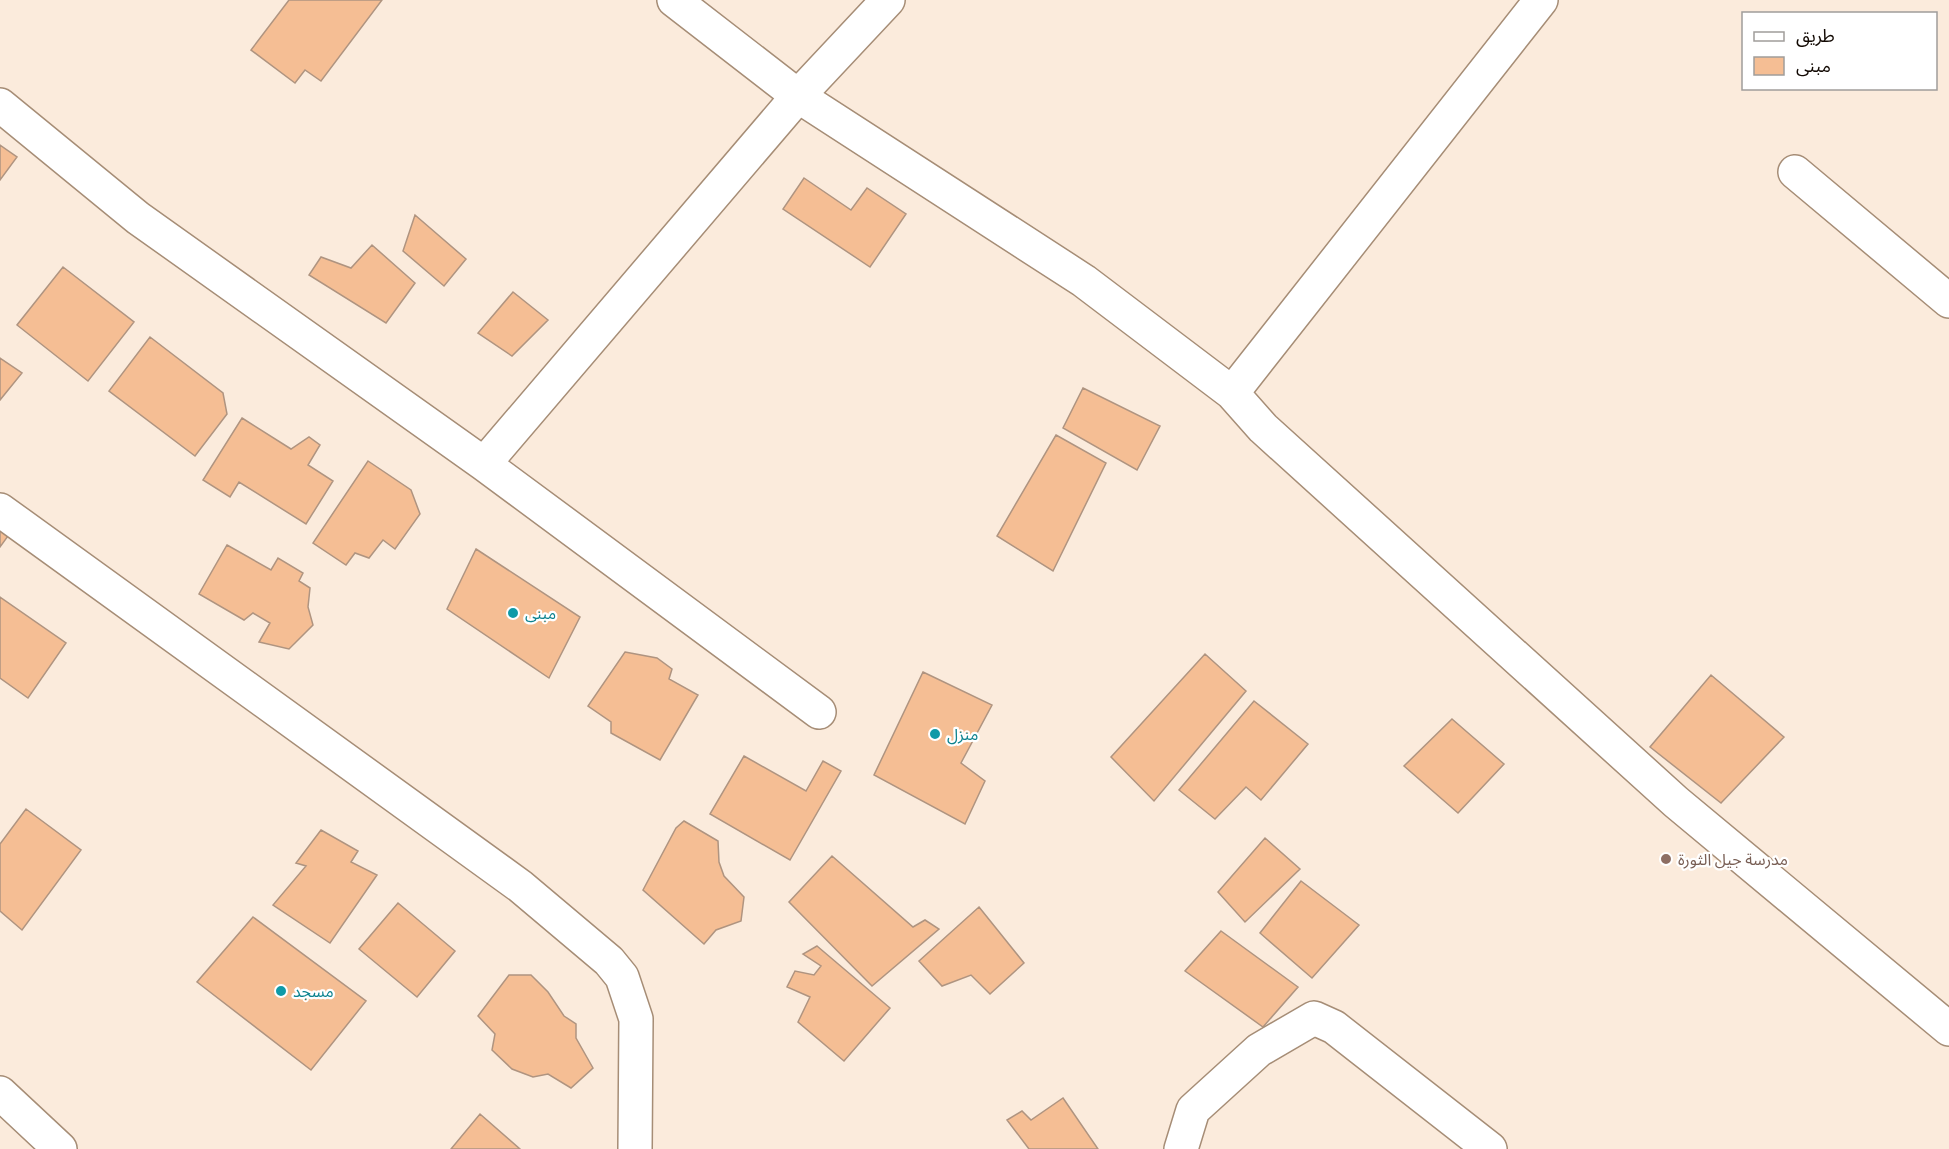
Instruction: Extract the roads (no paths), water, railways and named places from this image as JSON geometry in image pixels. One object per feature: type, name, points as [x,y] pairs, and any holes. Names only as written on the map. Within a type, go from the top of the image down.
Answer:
[{"type":"street","points":[[674,0],[798,96],[1084,281],[1232,393],[1263,428],[1676,802],[1949,1029]]},
{"type":"street","points":[[484,464],[798,96],[888,0]]},
{"type":"street","points":[[1232,393],[1541,0]]},
{"type":"street","points":[[0,105],[138,218],[484,464],[819,712]]},
{"type":"street","points":[[1795,172],[1949,301]]},
{"type":"street","points":[[0,510],[520,886],[609,961],[622,977],[636,1019],[635,1149]]},
{"type":"street","points":[[1181,1149],[1193,1110],[1259,1050],[1314,1018],[1334,1027],[1490,1149]]},
{"type":"street","points":[[0,1094],[60,1149]]},
{"type":"place","name":"مبنى","points":[[513,613]]},
{"type":"place","name":"منزل","points":[[935,734]]},
{"type":"place","name":"مدرسة جيل الثورة","points":[[1666,859]]},
{"type":"place","name":"مسجد","points":[[281,991]]}]
